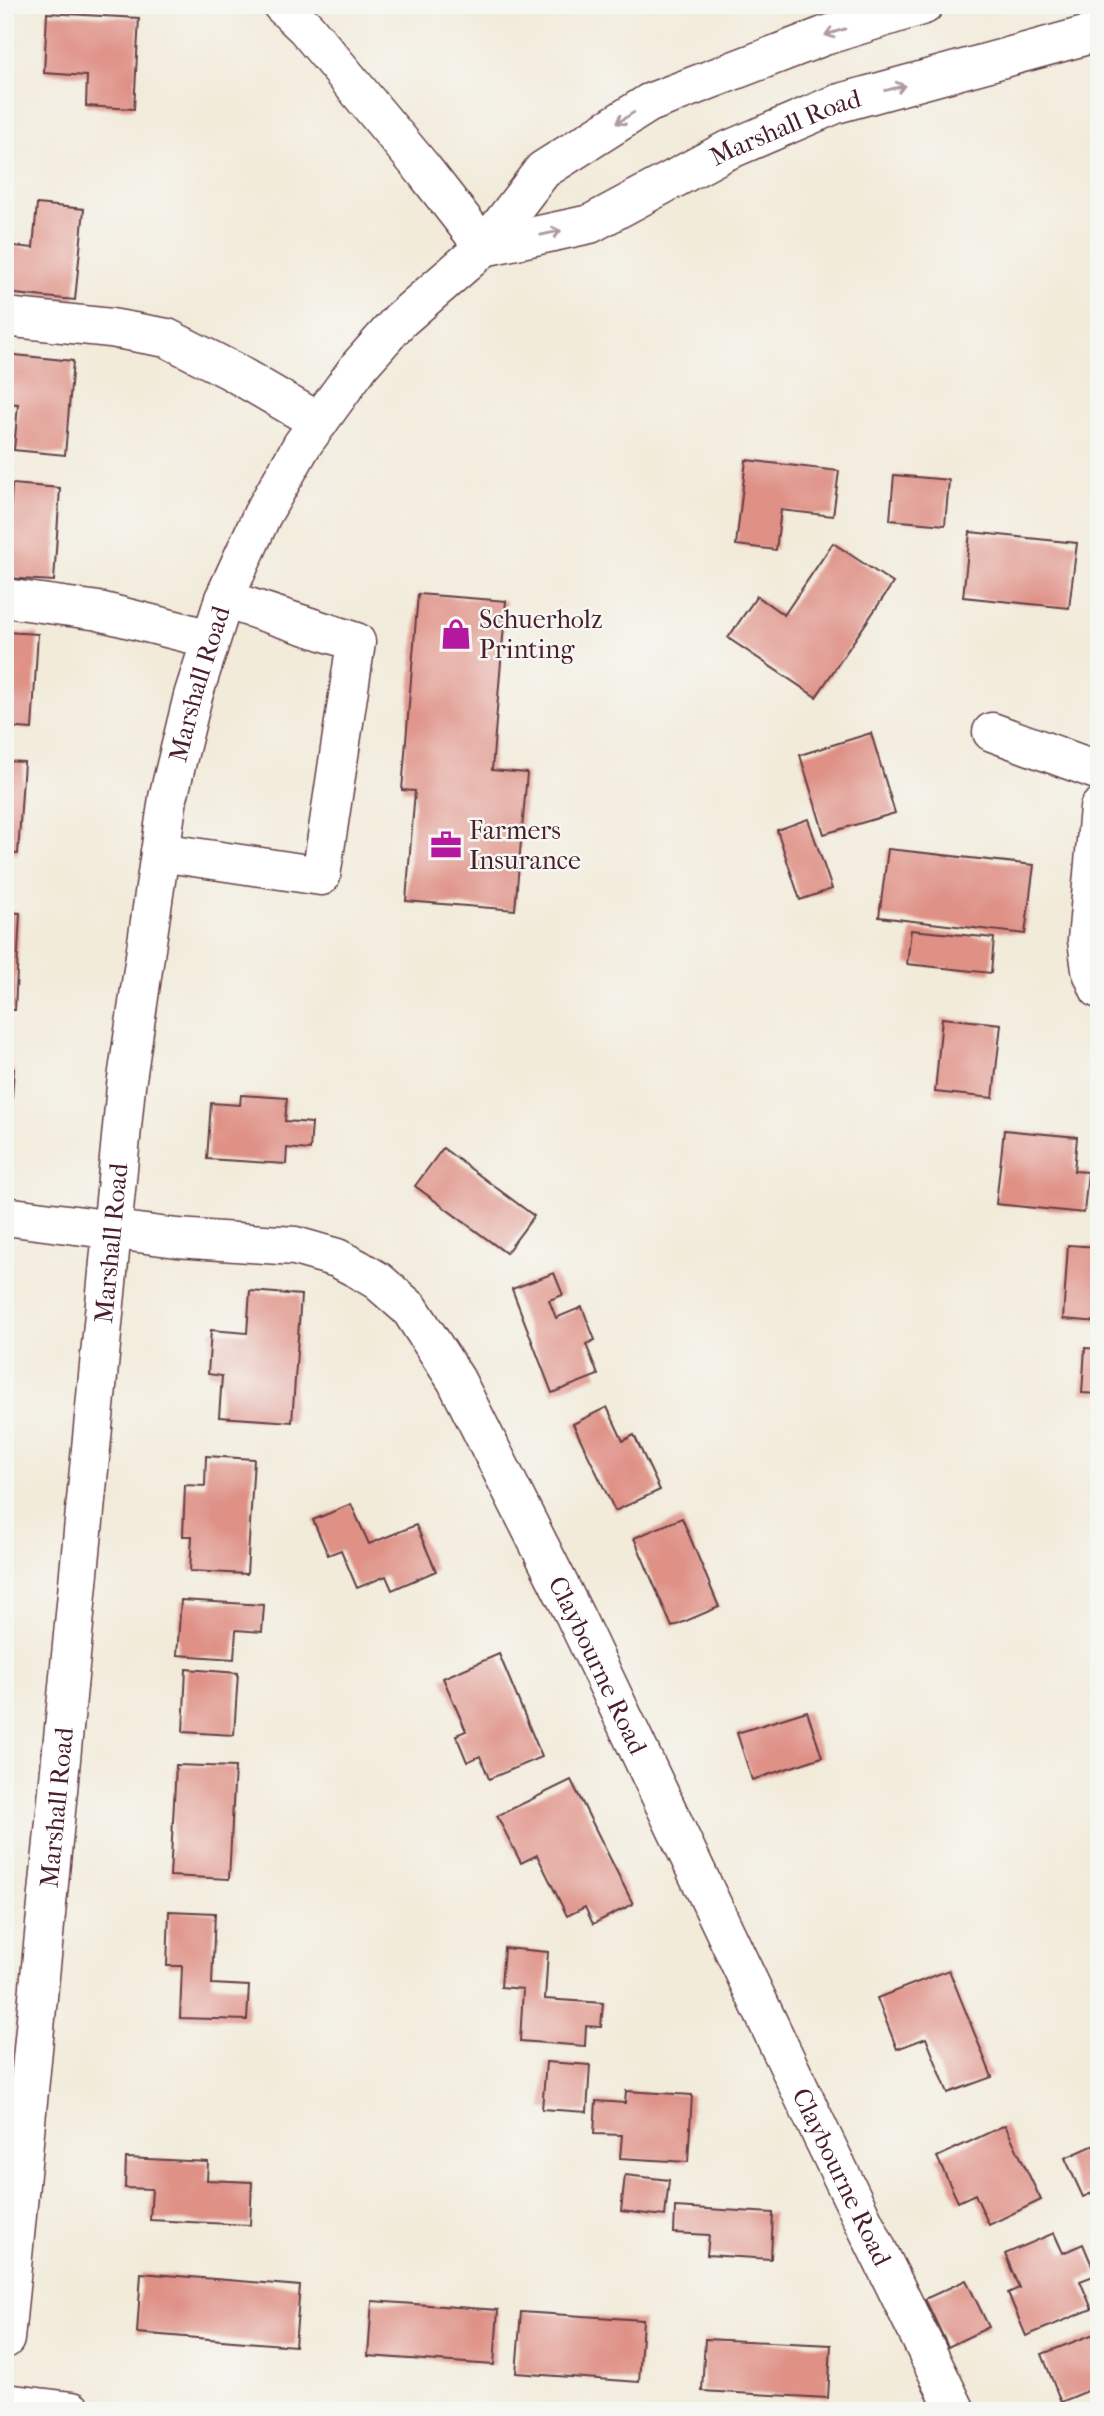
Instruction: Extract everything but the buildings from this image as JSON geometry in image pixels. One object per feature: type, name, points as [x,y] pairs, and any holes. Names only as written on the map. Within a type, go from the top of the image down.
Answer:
[{"type":"street","points":[[282,5],[306,28],[484,247]]},
{"type":"street","name":"Marshall Road","points":[[5,2339],[126,1086],[168,798],[187,721],[224,599],[262,515],[302,445],[359,365],[400,320],[484,247],[543,170],[649,103],[824,36],[923,5]]},
{"type":"street","name":"Marshall Road","points":[[484,247],[590,224],[724,152],[836,104],[1099,32]]},
{"type":"street","points":[[5,317],[111,328],[167,338],[230,370],[319,422]]},
{"type":"street","points":[[5,598],[99,611],[211,639]]},
{"type":"street","points":[[160,852],[321,876],[356,642],[224,599]]},
{"type":"street","points":[[992,732],[1099,771]]},
{"type":"street","points":[[1099,808],[1087,940],[1091,970],[1099,989]]},
{"type":"street","name":"Claybourne Road","points":[[5,1216],[177,1238],[295,1246],[337,1258],[358,1269],[378,1281],[410,1309],[456,1380],[575,1616],[821,2136],[956,2411]]},
{"type":"street","points":[[5,2403],[72,2411]]},
{"type":"place","name":"Schuerholz Printing","points":[[456,634]]},
{"type":"place","name":"Farmers Insurance","points":[[446,845]]}]
